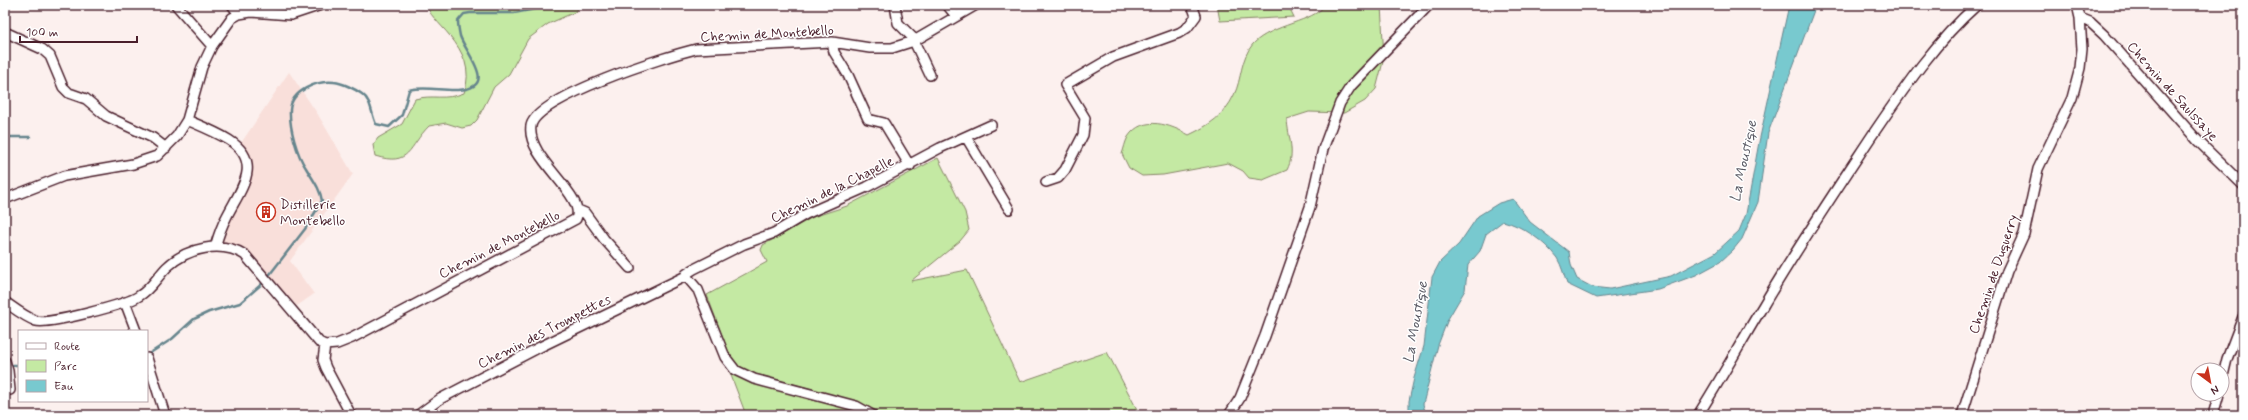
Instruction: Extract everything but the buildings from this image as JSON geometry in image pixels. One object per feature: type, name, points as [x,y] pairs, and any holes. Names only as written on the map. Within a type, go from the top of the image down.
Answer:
[{"type":"street","points":[[176,5],[212,46]]},
{"type":"street","points":[[232,5],[239,14]]},
{"type":"street","points":[[5,199],[64,176],[144,162],[157,156],[177,136],[187,120],[202,67],[212,46],[226,24],[239,14],[252,12],[291,15],[321,5]]},
{"type":"street","points":[[895,5],[898,23],[914,41],[930,75]]},
{"type":"street","points":[[947,5],[956,16]]},
{"type":"street","name":"Chemin de Montebello","points":[[324,345],[337,344],[364,332],[534,240],[570,224],[576,219],[578,210],[572,198],[534,146],[531,126],[535,117],[544,110],[617,74],[675,54],[696,49],[832,42],[892,48],[914,41],[976,5]]},
{"type":"street","points":[[1046,182],[1058,178],[1065,170],[1083,135],[1085,118],[1065,85],[1113,57],[1179,33],[1187,28],[1196,16],[1192,5]]},
{"type":"street","points":[[1229,415],[1240,398],[1265,336],[1310,207],[1323,149],[1340,103],[1351,86],[1429,5]]},
{"type":"street","points":[[1698,415],[1722,379],[1759,311],[1806,234],[1886,115],[1920,66],[1952,27],[1976,5]]},
{"type":"street","name":"Chemin de Duquerry","points":[[1962,415],[2007,271],[2024,234],[2038,169],[2072,98],[2080,68],[2082,48],[2080,18],[2077,5]]},
{"type":"street","name":"Chemin de Saulssaye","points":[[2080,18],[2090,22],[2104,35],[2198,141],[2243,185]]},
{"type":"street","points":[[5,32],[42,49],[50,56],[63,87],[69,93],[86,99],[106,116],[152,138],[166,148]]},
{"type":"street","points":[[832,42],[834,52],[850,78],[868,119],[884,123],[910,166]]},
{"type":"street","points":[[187,120],[229,140],[238,148],[245,158],[248,171],[245,183],[225,219],[215,247]]},
{"type":"street","name":"Chemin de la Chapelle","points":[[686,276],[686,274],[694,268],[744,244],[774,233],[806,214],[867,188],[910,166],[940,148],[991,125]]},
{"type":"street","points":[[966,137],[1009,209]]},
{"type":"street","points":[[578,210],[585,213],[604,239],[630,268]]},
{"type":"street","points":[[5,302],[26,316],[37,321],[60,321],[133,300],[147,290],[167,267],[177,259],[191,252],[215,247],[235,249],[245,255],[311,335],[324,345],[323,360],[326,368],[351,415]]},
{"type":"street","points":[[686,276],[698,290],[725,356],[735,370],[754,379],[856,406],[872,415]]},
{"type":"street","name":"Chemin des Trompettes","points":[[418,415],[440,399],[540,347],[686,276]]},
{"type":"street","points":[[124,302],[136,330]]},
{"type":"street","points":[[2226,362],[2243,317]]},
{"type":"street","points":[[5,361],[8,371],[10,390]]},
{"type":"street","points":[[148,362],[165,415]]},
{"type":"street","points":[[2213,415],[2217,402]]},
{"type":"shaded area","points":[[289,72],[317,113],[353,174],[290,261],[314,294],[297,306],[243,250],[228,244],[210,242],[244,182],[239,146]]},
{"type":"green space","points":[[428,5],[581,5],[575,12],[548,24],[528,39],[509,74],[494,87],[477,120],[471,126],[462,128],[446,123],[429,126],[408,153],[402,157],[387,159],[375,156],[373,145],[378,138],[402,124],[415,99],[427,97],[450,97],[464,93],[467,77],[465,62],[451,37],[429,11]]},
{"type":"green space","points":[[1217,5],[1288,5],[1294,17],[1220,21]]},
{"type":"green space","points":[[1325,5],[1381,5],[1384,58],[1376,89],[1365,101],[1344,113],[1309,112],[1287,119],[1291,145],[1291,157],[1287,170],[1263,180],[1249,178],[1243,171],[1228,163],[1163,175],[1142,176],[1129,168],[1122,154],[1128,137],[1134,130],[1141,126],[1157,124],[1166,125],[1189,135],[1203,128],[1221,114],[1230,102],[1237,89],[1243,63],[1253,44],[1261,37],[1281,27],[1302,20],[1320,11]]},
{"type":"green space","points":[[938,158],[965,212],[969,230],[960,241],[911,281],[967,270],[1020,382],[1107,352],[1140,415],[746,415],[729,370],[746,381],[822,400],[827,393],[744,371],[731,359],[707,295],[767,262],[761,250],[763,245],[813,217],[847,206]]},
{"type":"water","points":[[1789,5],[1816,5],[1768,133],[1758,202],[1742,239],[1733,250],[1720,262],[1696,275],[1658,289],[1596,298],[1567,284],[1557,258],[1533,235],[1518,226],[1503,221],[1486,234],[1480,251],[1468,265],[1465,290],[1448,319],[1438,345],[1423,404],[1426,415],[1409,415],[1409,401],[1414,378],[1424,346],[1432,277],[1440,262],[1459,244],[1478,216],[1499,203],[1513,199],[1530,222],[1569,252],[1571,265],[1577,279],[1592,287],[1610,289],[1671,276],[1715,253],[1739,231],[1746,214],[1759,142]]},
{"type":"waterway","points":[[267,278],[305,229],[322,201],[318,188],[300,156],[292,132],[290,117],[291,103],[300,92],[320,83],[334,82],[345,85],[356,90],[368,100],[376,124],[389,127],[402,115],[409,90],[421,88],[458,90],[470,88],[477,83],[479,77],[477,69],[463,43],[459,32],[458,21],[464,14],[514,13],[557,5]]},
{"type":"waterway","points":[[5,137],[30,137]]},
{"type":"waterway","points":[[148,354],[172,339],[194,319],[209,312],[240,303],[264,282]]},
{"type":"waterway","points":[[13,365],[18,365]]},
{"type":"place","name":"Distillerie Montebello","points":[[266,212]]},
{"type":"water label","name":"La Moustique","points":[[1743,161]]},
{"type":"water label","name":"La Moustique","points":[[1415,322]]}]
